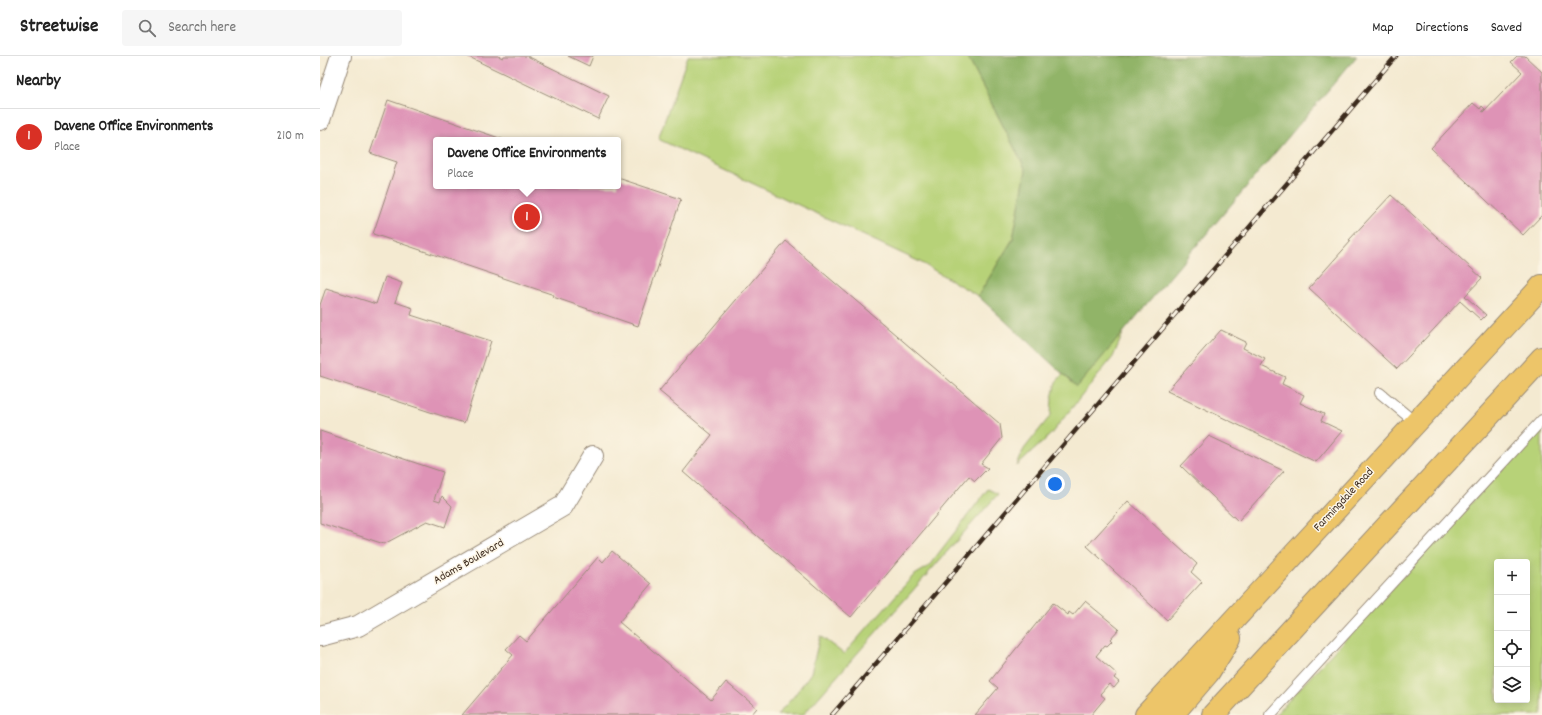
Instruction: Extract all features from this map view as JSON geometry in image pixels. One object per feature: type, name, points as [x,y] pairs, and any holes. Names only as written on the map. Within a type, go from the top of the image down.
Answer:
[{"type":"main road","name":"Farmingdale Road","points":[[1146,715],[1542,286]]},
{"type":"main road","points":[[1213,715],[1542,358]]},
{"type":"main road","points":[[1172,715],[1208,674],[1254,597]]},
{"type":"street","points":[[320,120],[340,56]]},
{"type":"street","name":"Adams Boulevard","points":[[320,636],[358,626],[563,506],[593,456]]},
{"type":"lane","points":[[1380,393],[1416,423]]},
{"type":"lane","points":[[1270,715],[1542,420]]},
{"type":"green space","points":[[688,56],[967,56],[1026,170],[1013,239],[978,296],[920,262],[658,139]]},
{"type":"green space","points":[[967,56],[1357,56],[1077,387],[978,296],[1013,239],[1026,170]]},
{"type":"green space","points":[[1124,331],[1113,357],[1050,435],[1017,466],[1024,449],[1051,415],[1052,398],[1056,382],[1063,374],[1077,387]]},
{"type":"green space","points":[[1542,426],[1542,715],[1275,715]]},
{"type":"green space","points":[[988,489],[998,494],[803,715],[777,715],[794,696],[811,673],[820,636],[844,654],[913,576],[928,567]]},
{"type":"building","points":[[467,56],[498,56],[503,58],[504,56],[527,56],[609,96],[598,119]]},
{"type":"building","points":[[568,56],[593,56],[589,66]]},
{"type":"building","points":[[1517,56],[1525,56],[1542,72],[1542,215],[1523,235],[1431,148],[1473,103],[1480,109],[1482,106],[1485,109],[1482,111],[1484,112],[1522,72],[1511,62]]},
{"type":"building","points":[[388,100],[496,137],[433,137],[433,189],[621,189],[621,179],[681,199],[638,326],[553,297],[554,295],[373,234],[397,162],[370,153]]},
{"type":"building","points":[[1391,195],[1482,278],[1465,296],[1486,315],[1481,320],[1460,301],[1397,369],[1309,288],[1351,241],[1349,240]]},
{"type":"building","points":[[786,241],[1000,424],[1002,438],[981,464],[988,468],[975,481],[969,476],[851,617],[683,472],[712,435],[659,391]]},
{"type":"building","points":[[385,277],[402,283],[395,302],[413,308],[411,315],[491,341],[464,423],[320,376],[320,305],[326,288],[376,304]]},
{"type":"building","points":[[1221,330],[1246,342],[1243,348],[1265,359],[1261,366],[1285,377],[1282,384],[1304,395],[1300,403],[1324,414],[1321,421],[1342,431],[1316,462],[1167,391]]},
{"type":"building","points":[[320,431],[443,472],[434,500],[440,502],[442,496],[452,506],[445,527],[427,521],[384,544],[320,523]]},
{"type":"building","points":[[1209,436],[1284,471],[1238,521],[1181,466]]},
{"type":"building","points":[[1128,501],[1197,564],[1191,572],[1202,582],[1167,620],[1087,546]]},
{"type":"building","points":[[612,551],[651,584],[619,622],[711,700],[726,682],[757,708],[751,715],[462,715],[513,655],[506,649],[519,635],[526,641],[598,557],[603,562]]},
{"type":"building","points":[[1085,601],[1119,629],[1110,639],[1112,641],[1107,646],[1105,645],[1096,656],[1117,674],[1114,678],[1119,682],[1114,688],[1109,684],[1100,694],[1105,698],[1091,715],[975,715],[998,688],[990,681],[1053,603],[1068,615],[1069,612],[1073,615]]},
{"type":"railway","points":[[832,715],[1396,56]]},
{"type":"place","name":"Davene Office Environments","points":[[527,217]]}]
